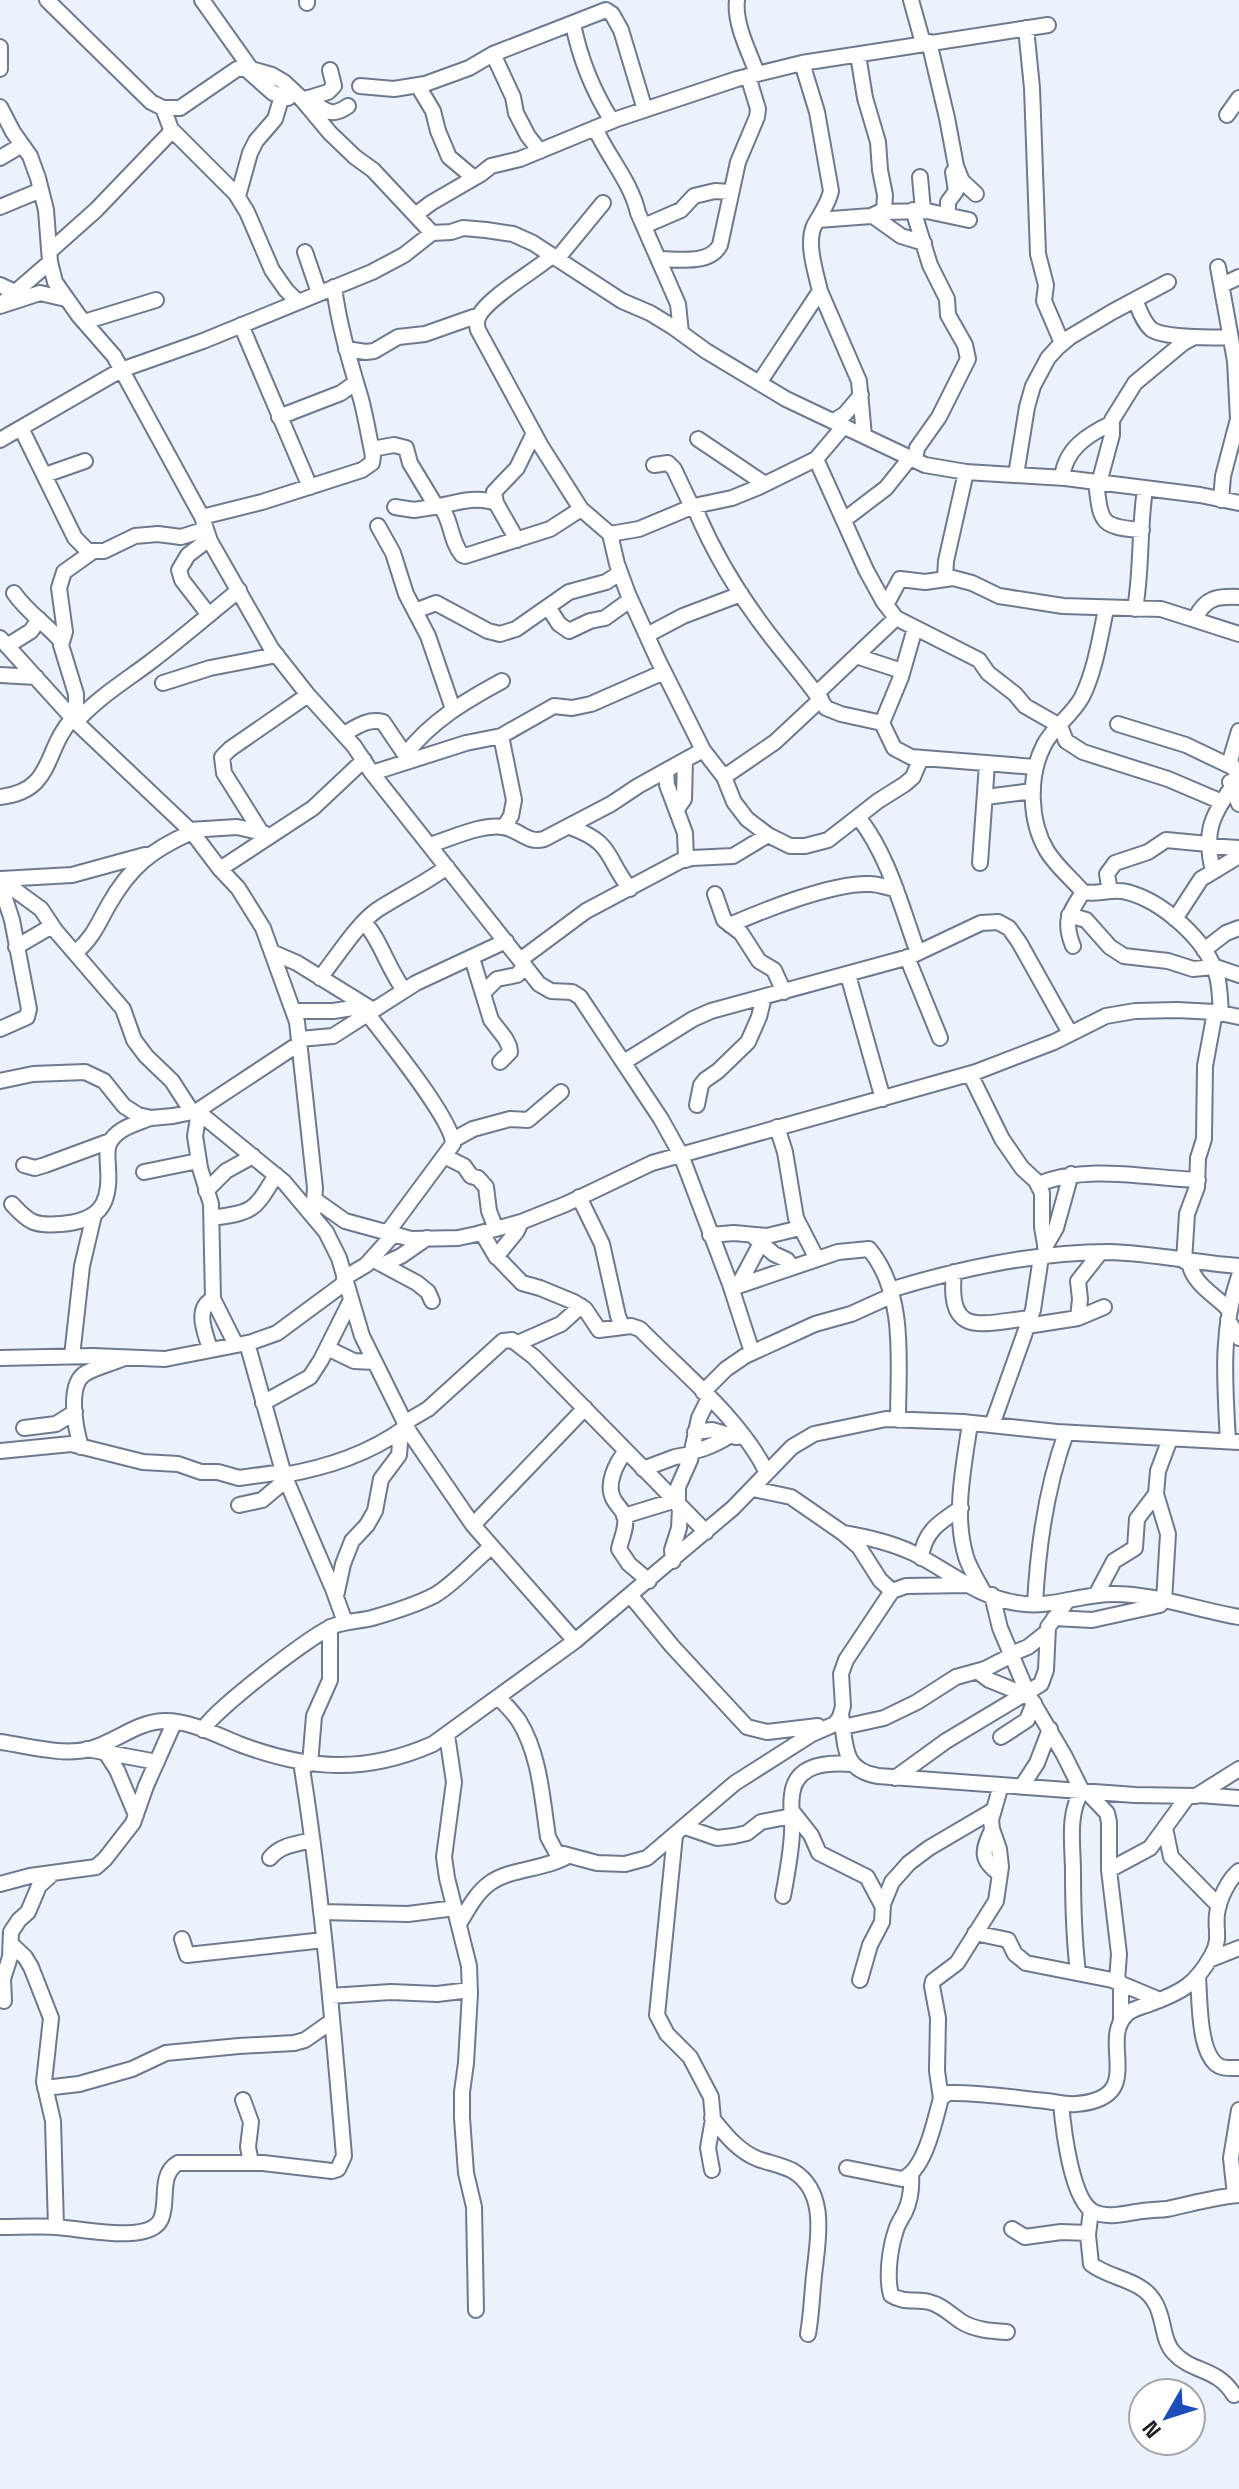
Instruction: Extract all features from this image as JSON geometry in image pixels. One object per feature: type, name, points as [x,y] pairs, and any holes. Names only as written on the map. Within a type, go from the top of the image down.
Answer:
[{"type":"street","points":[[47,0],[151,102],[163,108],[180,108],[237,69],[272,75],[284,82],[304,100],[330,133],[373,170],[432,233]]},
{"type":"street","points":[[202,0],[249,69],[273,93],[323,108],[343,109],[330,133]]},
{"type":"street","points":[[659,259],[702,258],[717,251],[742,150],[755,125],[758,109],[737,0]]},
{"type":"street","points":[[911,0],[947,118],[956,191],[948,202],[948,214]]},
{"type":"street","points":[[360,86],[394,89],[418,86],[469,68],[493,54],[606,10],[611,12],[621,30],[645,110]]},
{"type":"street","points":[[573,24],[581,57],[612,121]]},
{"type":"street","points":[[415,215],[494,164],[520,159],[612,121],[752,75],[802,63],[1048,25]]},
{"type":"street","points":[[1026,28],[1032,88],[1038,254],[1046,285],[1044,301],[1062,343]]},
{"type":"street","points":[[0,47],[0,69]]},
{"type":"street","points":[[493,54],[513,97],[516,113],[540,151]]},
{"type":"street","points":[[858,55],[865,98],[878,142],[886,204],[878,214]]},
{"type":"street","points":[[802,63],[817,112],[830,182],[829,201],[811,235],[820,291],[859,381],[864,436]]},
{"type":"street","points":[[304,100],[331,91],[334,86],[330,70]]},
{"type":"street","points":[[431,107],[444,77]]},
{"type":"street","points":[[418,86],[431,107],[449,157],[474,178]]},
{"type":"street","points":[[238,196],[250,153],[275,119],[282,96]]},
{"type":"street","points":[[1227,115],[1239,98]]},
{"type":"street","points":[[0,107],[30,156],[41,190],[55,282],[114,356],[277,655],[344,734],[539,984],[551,991],[572,992],[580,997],[681,1155],[710,1235],[735,1287],[752,1352]]},
{"type":"street","points":[[163,108],[172,130],[238,196],[272,270],[298,302]]},
{"type":"street","points":[[0,305],[169,134],[180,108]]},
{"type":"street","points":[[595,128],[631,191],[678,304],[681,333]]},
{"type":"street","points":[[0,158],[22,145]]},
{"type":"street","points":[[953,155],[962,181],[976,194]]},
{"type":"street","points":[[844,520],[886,488],[912,459],[939,417],[968,359],[965,345],[950,319],[947,299],[930,265],[924,243],[918,210],[920,177]]},
{"type":"street","points":[[0,207],[41,190]]},
{"type":"street","points":[[644,226],[681,210],[694,196],[715,191],[730,192]]},
{"type":"street","points":[[603,203],[554,257],[488,304],[476,322],[534,433],[581,509],[610,534],[630,600],[703,750],[724,777],[741,813],[768,835],[790,846],[828,840],[913,777],[921,758]]},
{"type":"street","points":[[818,220],[918,210],[969,220]]},
{"type":"street","points":[[878,214],[901,236],[924,243]]},
{"type":"street","points":[[0,440],[121,370],[391,263],[432,233],[463,228],[513,234],[533,243],[622,301],[650,313],[786,399],[925,465],[966,472],[1062,478],[1239,503]]},
{"type":"street","points":[[305,252],[319,293]]},
{"type":"street","points":[[1218,267],[1237,374],[1238,424],[1223,476],[1221,500]]},
{"type":"street","points":[[1222,285],[1239,277]]},
{"type":"street","points":[[1016,475],[1027,407],[1033,386],[1048,358],[1062,343],[1168,282]]},
{"type":"street","points":[[0,285],[15,292]]},
{"type":"street","points":[[0,422],[19,429],[75,538],[92,552],[104,551],[135,536],[158,534],[181,537],[362,470],[372,463],[372,449],[346,349],[334,287]]},
{"type":"street","points":[[759,383],[820,291]]},
{"type":"street","points":[[0,305],[40,293],[66,299]]},
{"type":"street","points":[[84,322],[156,300]]},
{"type":"street","points":[[1135,300],[1151,329],[1159,333],[1230,337]]},
{"type":"street","points":[[346,349],[374,351],[398,337],[425,334],[479,315]]},
{"type":"street","points":[[241,325],[310,487]]},
{"type":"street","points":[[1142,530],[1115,527],[1102,518],[1098,483],[1112,435],[1113,416],[1138,379],[1194,337]]},
{"type":"street","points":[[279,417],[341,393],[355,383]]},
{"type":"street","points":[[610,534],[639,529],[693,507],[732,498],[816,459],[861,395]]},
{"type":"street","points":[[1062,478],[1063,466],[1072,450],[1112,423]]},
{"type":"street","points":[[517,540],[496,503],[494,492],[517,468],[534,433]]},
{"type":"street","points":[[698,439],[765,484]]},
{"type":"street","points":[[372,449],[394,445],[406,448],[410,463],[438,506],[445,511],[454,543],[462,555],[473,556],[550,529],[581,509]]},
{"type":"street","points":[[816,459],[866,570],[896,618],[979,660],[988,673],[1025,706],[1060,726],[1066,741],[1083,752],[1160,776],[1231,787]]},
{"type":"street","points":[[45,475],[85,461]]},
{"type":"street","points":[[654,465],[668,463],[674,469],[708,539],[741,594],[826,708],[882,723]]},
{"type":"street","points":[[945,578],[966,472]]},
{"type":"street","points":[[1135,609],[1145,489]]},
{"type":"street","points":[[395,507],[414,510],[471,500],[496,503]]},
{"type":"street","points":[[378,526],[393,553],[406,594],[428,636],[453,709]]},
{"type":"street","points":[[206,528],[179,570],[182,580],[209,615]]},
{"type":"street","points":[[61,641],[65,632],[59,588],[61,579],[70,567],[92,552]]},
{"type":"street","points":[[415,611],[436,603],[488,631],[500,634],[516,629],[569,592],[588,586],[618,566]]},
{"type":"street","points":[[886,605],[900,579],[925,582],[953,578],[999,596],[1106,609],[1161,609],[1239,634]]},
{"type":"street","points":[[0,797],[26,790],[41,778],[61,732],[73,719],[177,642],[239,590]]},
{"type":"street","points":[[14,593],[61,641],[76,694],[73,719]]},
{"type":"street","points":[[647,635],[683,616],[741,594]]},
{"type":"street","points":[[1195,619],[1201,606],[1209,600],[1239,597]]},
{"type":"street","points":[[548,607],[559,624],[569,631],[605,618],[630,600]]},
{"type":"street","points":[[1083,892],[1048,853],[1039,833],[1033,791],[1035,767],[1045,742],[1072,714],[1084,694],[1106,609]]},
{"type":"street","points":[[724,777],[775,742],[896,618]]},
{"type":"street","points":[[39,619],[31,631],[4,642],[73,719],[190,831],[238,888],[263,928],[293,1011],[300,1041],[315,1188],[313,1216]]},
{"type":"street","points":[[915,628],[882,723],[894,748],[903,754],[921,758],[1035,767]]},
{"type":"street","points":[[163,683],[210,668],[277,655]]},
{"type":"street","points":[[856,656],[902,671]]},
{"type":"street","points":[[220,869],[267,833],[313,808],[368,767],[501,736],[554,706],[572,708],[591,704],[664,672]]},
{"type":"street","points":[[0,675],[36,677]]},
{"type":"street","points":[[407,758],[417,739],[453,709],[502,681]]},
{"type":"street","points":[[267,833],[224,773],[222,757],[308,695]]},
{"type":"street","points":[[344,734],[365,723],[375,720],[383,722],[407,758]]},
{"type":"street","points":[[1118,724],[1186,745],[1231,787]]},
{"type":"street","points":[[1213,871],[1208,845],[1209,827],[1231,787],[1231,753],[1239,731]]},
{"type":"street","points":[[501,736],[514,800],[511,816],[504,827]]},
{"type":"street","points":[[429,845],[475,830],[504,827],[536,841],[570,827],[703,750]]},
{"type":"street","points":[[677,809],[684,799],[685,761]]},
{"type":"street","points":[[980,863],[987,764]]},
{"type":"street","points":[[666,771],[667,785],[685,833],[686,860]]},
{"type":"street","points":[[986,797],[1033,791]]},
{"type":"street","points":[[859,818],[875,839],[896,889],[912,955],[940,1038]]},
{"type":"street","points":[[584,819],[596,839]]},
{"type":"street","points":[[76,952],[96,931],[109,904],[134,867],[162,845],[190,831],[237,827],[267,833]]},
{"type":"street","points":[[570,827],[596,839],[611,856],[630,889]]},
{"type":"street","points":[[483,993],[497,979],[517,975],[522,963],[586,911],[686,860],[733,856],[768,835]]},
{"type":"street","points":[[1110,891],[1107,874],[1115,863],[1148,852],[1166,840],[1239,848]]},
{"type":"street","points":[[0,881],[72,875],[149,854]]},
{"type":"street","points":[[1175,919],[1194,887],[1239,856]]},
{"type":"street","points":[[320,978],[375,911],[447,867]]},
{"type":"street","points":[[0,881],[31,900],[76,952],[123,1009],[134,1040],[196,1112],[276,1175],[326,1232],[339,1258],[362,1336],[404,1427],[473,1525],[575,1641]]},
{"type":"street","points":[[0,881],[9,911],[29,1014],[0,1029]]},
{"type":"street","points":[[730,925],[845,887],[870,884],[896,889]]},
{"type":"street","points":[[1083,892],[1124,891],[1140,896],[1197,938],[1217,976],[1218,1013],[1205,1066],[1204,1139],[1198,1158],[1195,1196],[1187,1214],[1187,1262],[1199,1284],[1211,1292],[1229,1316],[1239,1338]]},
{"type":"street","points":[[1073,946],[1067,932],[1069,915],[1083,892]]},
{"type":"street","points":[[715,894],[720,913],[741,933],[759,961],[774,970],[784,992]]},
{"type":"street","points":[[1069,915],[1086,920],[1110,947],[1124,956],[1168,961],[1193,969],[1213,967],[1239,975]]},
{"type":"street","points":[[364,922],[404,990]]},
{"type":"street","points":[[624,1062],[711,1011],[912,955],[981,923],[998,922],[1009,928],[1070,1033]]},
{"type":"street","points":[[16,947],[52,926]]},
{"type":"street","points":[[1204,950],[1226,933],[1239,928]]},
{"type":"street","points":[[24,1165],[35,1168],[110,1141],[121,1130],[151,1118],[196,1112],[300,1041],[328,1038],[404,990],[506,941]]},
{"type":"street","points":[[274,953],[297,963],[369,1010],[447,1124],[453,1140],[390,1234],[378,1262]]},
{"type":"street","points":[[472,958],[491,1020],[509,1046],[510,1052],[500,1062]]},
{"type":"street","points":[[848,975],[883,1099]]},
{"type":"street","points":[[697,1105],[705,1080],[748,1042],[764,997]]},
{"type":"street","points":[[293,1011],[369,1010]]},
{"type":"street","points":[[314,1199],[345,1221],[390,1234],[411,1239],[458,1238],[521,1222],[652,1163],[970,1074],[1054,1042],[1106,1016],[1135,1011],[1218,1013],[1239,1017]]},
{"type":"street","points":[[0,1081],[33,1074],[85,1072],[104,1081],[124,1106],[138,1115],[151,1118]]},
{"type":"street","points":[[970,1074],[1002,1139],[1042,1193],[1044,1253],[1038,1287],[1029,1322],[992,1425]]},
{"type":"street","points":[[453,1140],[473,1129],[510,1119],[528,1120],[561,1092]]},
{"type":"street","points":[[196,1112],[199,1164],[212,1218],[213,1299],[241,1344],[263,1403],[284,1476],[336,1596]]},
{"type":"street","points":[[777,1127],[785,1152],[796,1218],[817,1259]]},
{"type":"street","points":[[12,1204],[28,1221],[38,1224],[78,1222],[94,1215],[104,1206],[109,1188],[107,1153],[110,1141]]},
{"type":"street","points":[[206,1191],[224,1172],[253,1156]]},
{"type":"street","points":[[444,1156],[459,1163],[471,1176],[483,1182],[489,1211],[489,1231],[496,1257],[522,1283],[581,1306],[599,1330],[622,1326],[640,1329],[706,1395],[736,1436],[760,1459],[767,1473]]},
{"type":"street","points":[[144,1172],[199,1164],[224,1172]]},
{"type":"street","points":[[1038,1184],[1071,1174],[1098,1173],[1198,1180]]},
{"type":"street","points":[[1044,1253],[1056,1228],[1071,1174]]},
{"type":"street","points":[[212,1218],[248,1212],[256,1206],[276,1175]]},
{"type":"street","points":[[579,1197],[602,1244],[622,1326]]},
{"type":"street","points":[[72,1356],[82,1266],[94,1215]]},
{"type":"street","points":[[496,1257],[512,1239],[521,1222]]},
{"type":"street","points":[[735,1287],[757,1240],[800,1228]]},
{"type":"street","points":[[710,1235],[734,1233],[757,1240],[787,1260],[792,1267]]},
{"type":"street","points":[[0,1358],[72,1356],[165,1359],[241,1344],[277,1333],[345,1280],[378,1262],[401,1256],[427,1238]]},
{"type":"street","points":[[735,1287],[838,1252],[869,1249],[887,1275],[891,1293],[898,1347],[898,1420]]},
{"type":"street","points":[[673,1561],[672,1550],[678,1534],[678,1487],[692,1452],[706,1395],[726,1369],[752,1352],[815,1324],[851,1314],[891,1293],[954,1272],[1044,1253],[1100,1253],[1239,1266]]},
{"type":"street","points":[[1078,1318],[1078,1281],[1100,1253]]},
{"type":"street","points":[[378,1262],[423,1287],[432,1301]]},
{"type":"street","points":[[954,1272],[952,1296],[955,1308],[965,1319],[975,1323],[1078,1318],[1104,1307]]},
{"type":"street","points":[[87,1749],[143,1724],[167,1721],[203,1730],[270,1756],[306,1763],[354,1766],[413,1753],[447,1735],[575,1641],[706,1532],[753,1489],[792,1447],[814,1434],[886,1419],[1234,1442],[1229,1316],[1239,1276]]},
{"type":"street","points":[[329,1295],[350,1302]]},
{"type":"street","points":[[210,1349],[202,1311],[213,1299]]},
{"type":"street","points":[[263,1403],[310,1377],[350,1302]]},
{"type":"street","points":[[518,1343],[561,1324],[581,1306]]},
{"type":"street","points":[[0,1451],[71,1444],[143,1462],[178,1464],[201,1472],[218,1472],[239,1478],[284,1476],[355,1456],[404,1427],[503,1341],[512,1340],[585,1408],[706,1532]]},
{"type":"street","points":[[327,1348],[354,1361],[375,1362]]},
{"type":"street","points":[[81,1447],[75,1412],[80,1377],[126,1357]]},
{"type":"street","points":[[473,1525],[585,1408]]},
{"type":"street","points":[[24,1428],[56,1424],[75,1412]]},
{"type":"street","points":[[941,2099],[948,2093],[961,2093],[1072,2104],[1105,2096],[1117,2081],[1117,2040],[1121,2022],[1119,1954],[1109,1870],[1107,1813],[1084,1791],[1029,1697],[967,1561],[961,1508],[970,1423]]},
{"type":"street","points":[[0,2227],[145,2232],[155,2229],[160,2222],[167,2175],[178,2163],[251,2163],[332,2171],[340,2164],[344,2156],[306,1763],[314,1716],[330,1680],[337,1625],[336,1596],[343,1564],[352,1541],[375,1511],[381,1479],[399,1455],[404,1427]]},
{"type":"street","points":[[695,1432],[712,1430],[736,1436]]},
{"type":"street","points":[[1035,1604],[1037,1561],[1052,1474],[1066,1433]]},
{"type":"street","points":[[643,1469],[736,1436]]},
{"type":"street","points":[[1168,1602],[1165,1568],[1168,1534],[1156,1494],[1158,1471],[1170,1439]]},
{"type":"street","points":[[626,1451],[614,1471],[611,1495],[624,1512],[625,1523],[619,1549],[629,1564],[649,1581]]},
{"type":"street","points":[[239,1505],[262,1500],[284,1476]]},
{"type":"street","points":[[753,1489],[791,1497],[843,1533],[859,1547],[880,1580],[892,1591]]},
{"type":"street","points":[[1096,1595],[1114,1561],[1135,1548],[1137,1519],[1156,1494]]},
{"type":"street","points":[[624,1516],[677,1505]]},
{"type":"street","points":[[921,1558],[925,1538],[961,1508]]},
{"type":"street","points":[[843,1533],[882,1540],[982,1591],[1015,1603],[1035,1604],[1118,1594],[1205,1608],[1239,1617]]},
{"type":"street","points":[[203,1730],[205,1724],[222,1708],[308,1640],[337,1625],[381,1615],[437,1594],[491,1547]]},
{"type":"street","points":[[1140,1597],[1155,1584],[1165,1568]]},
{"type":"street","points":[[982,1591],[906,1586],[892,1591],[846,1660],[841,1674],[843,1706],[838,1723],[852,1764],[858,1771],[895,1778],[1239,1798]]},
{"type":"street","points":[[631,1596],[672,1646],[747,1727],[767,1732],[884,1718],[917,1702],[956,1677],[977,1671],[1028,1647],[1051,1625],[1068,1600]]},
{"type":"street","points":[[1051,1625],[1092,1620],[1168,1602]]},
{"type":"street","points":[[895,1778],[946,1741],[1029,1697],[1043,1681],[1051,1625]]},
{"type":"street","points":[[977,1671],[989,1680],[1029,1697]]},
{"type":"street","points":[[1022,1786],[1037,1763],[1048,1726],[1043,1681]]},
{"type":"street","points":[[498,1697],[518,1719],[530,1742],[548,1837],[556,1852],[597,1863],[625,1864],[647,1858],[735,1783],[812,1734],[838,1723]]},
{"type":"street","points":[[1001,1737],[1027,1720],[1029,1697]]},
{"type":"street","points":[[0,1884],[30,1876],[96,1867],[122,1838],[136,1815],[174,1723]]},
{"type":"street","points":[[447,1735],[454,1782],[444,1857],[469,1966],[462,2118],[466,2173],[474,2207],[476,2310]]},
{"type":"street","points":[[0,1742],[54,1751],[87,1749],[157,1762]]},
{"type":"street","points":[[106,1753],[117,1770],[136,1815]]},
{"type":"street","points":[[783,1896],[789,1860],[791,1795],[799,1774],[827,1764],[852,1764]]},
{"type":"street","points":[[1109,1870],[1150,1848],[1194,1795],[1239,1769]]},
{"type":"street","points":[[1001,1785],[992,1811],[992,1830],[986,1841],[985,1858],[990,1867],[1000,1874],[996,1901],[957,1963],[933,1981],[938,2018],[937,2079],[941,2099],[934,2127],[911,2174],[912,2191],[897,2226],[889,2286],[891,2295],[902,2300],[927,2301],[977,2329],[1007,2332]]},
{"type":"street","points":[[1078,1973],[1072,1904],[1072,1842],[1077,1798],[1084,1791]]},
{"type":"street","points":[[860,1980],[870,1945],[882,1922],[883,1907],[892,1882],[909,1863],[929,1848],[992,1811]]},
{"type":"street","points":[[680,1831],[717,1838],[734,1836],[747,1833],[761,1822],[792,1814]]},
{"type":"street","points":[[792,1814],[811,1835],[819,1853],[867,1877],[883,1907]]},
{"type":"street","points":[[1165,1828],[1171,1857],[1219,1906]]},
{"type":"street","points":[[680,1831],[657,2015],[667,2034],[690,2057],[711,2097],[708,2148],[712,2170]]},
{"type":"street","points":[[270,1858],[288,1846],[312,1840]]},
{"type":"street","points":[[459,1924],[470,1905],[489,1884],[499,1878],[554,1864],[568,1856]]},
{"type":"street","points":[[1121,2022],[1136,2008],[1186,1989],[1198,1978],[1219,1938],[1219,1906],[1230,1879],[1239,1871]]},
{"type":"street","points":[[4,2001],[3,1979],[10,1957],[11,1932],[28,1912],[39,1886],[52,1874]]},
{"type":"street","points":[[321,1912],[408,1914],[455,1908]]},
{"type":"street","points":[[1209,1960],[1239,1946],[1218,1925]]},
{"type":"street","points":[[975,1933],[1008,1940],[1015,1954],[1026,1963],[1119,1982],[1160,2000]]},
{"type":"street","points":[[182,1939],[187,1955],[324,1940]]},
{"type":"street","points":[[11,1944],[31,1967],[49,2010],[50,2040],[45,2061],[45,2088],[53,2121],[56,2227]]},
{"type":"street","points":[[1198,1978],[1207,2052],[1224,2068],[1239,2068]]},
{"type":"street","points":[[330,1996],[391,1992],[437,1994],[470,1990]]},
{"type":"street","points":[[45,2088],[79,2084],[132,2069],[166,2053],[294,2043],[305,2040],[332,2021]]},
{"type":"street","points":[[243,2100],[251,2122],[248,2147],[251,2163]]},
{"type":"street","points":[[1061,2103],[1064,2135],[1080,2194],[1095,2213],[1113,2216],[1237,2195],[1231,2158],[1239,2110]]},
{"type":"street","points":[[712,2118],[748,2155],[791,2170],[804,2179],[813,2192],[817,2202],[818,2249],[808,2334]]},
{"type":"street","points":[[847,2168],[902,2179],[911,2174]]},
{"type":"street","points":[[1091,2210],[1088,2233],[1091,2264],[1147,2292],[1161,2315],[1165,2335],[1176,2355],[1220,2379],[1234,2395]]},
{"type":"street","points":[[1012,2229],[1025,2237],[1061,2232],[1088,2233]]}]
